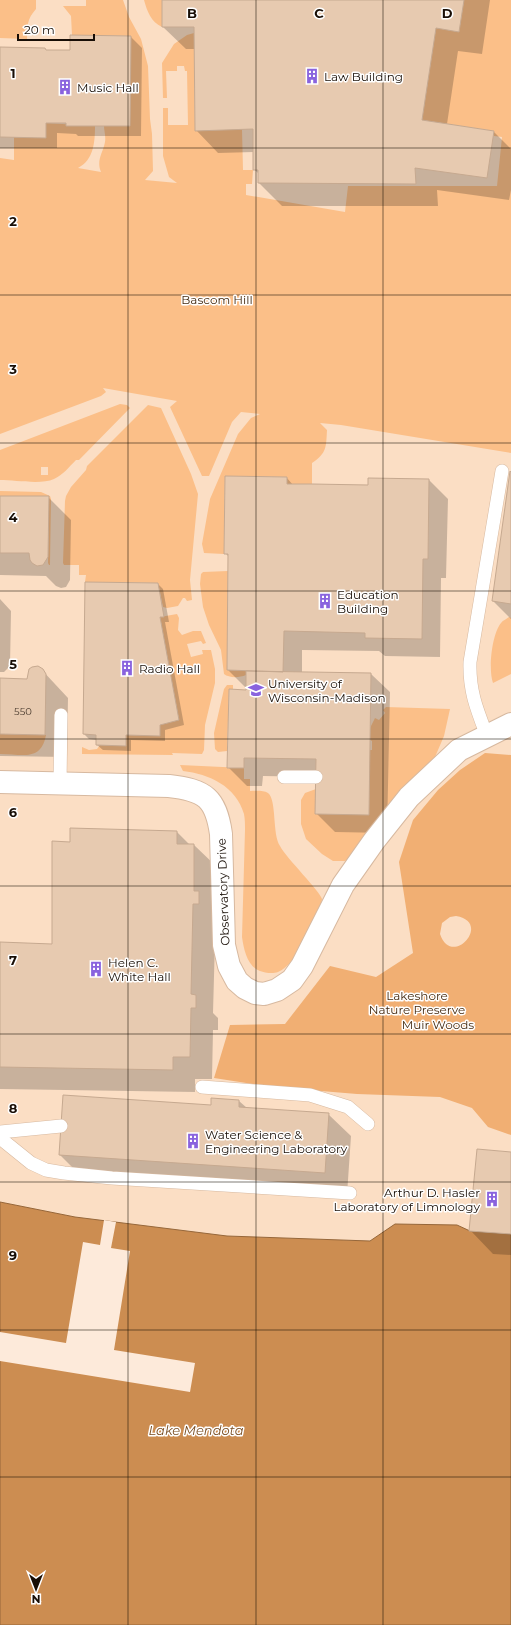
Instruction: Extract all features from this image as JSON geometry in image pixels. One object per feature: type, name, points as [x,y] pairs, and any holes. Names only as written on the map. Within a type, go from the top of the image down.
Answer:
[{"type":"street","name":"Observatory Drive","points":[[0,782],[169,786],[185,788],[207,797],[213,804],[219,817],[221,834],[224,945],[229,966],[237,981],[245,988],[255,993],[264,994],[277,990],[292,980],[302,966],[343,885],[374,841],[409,797],[459,750],[511,724]]},
{"type":"lane","points":[[487,736],[473,697],[470,680],[470,662],[502,471]]},
{"type":"lane","points":[[60,784],[61,715]]},
{"type":"lane","points":[[284,777],[316,777]]},
{"type":"lane","points":[[202,1087],[310,1095],[348,1106],[368,1124]]},
{"type":"lane","points":[[0,1132],[61,1126]]},
{"type":"lane","points":[[0,1138],[31,1164],[46,1170],[64,1173],[350,1193]]},
{"type":"shaded area","name":"University of Wisconsin-Madison","points":[[0,0],[511,0],[511,1379],[0,1401]]},
{"type":"green space","points":[[0,0],[36,0],[36,9],[28,23],[27,39],[0,38]]},
{"type":"green space","name":"Bascom Hill","points":[[86,0],[123,0],[129,17],[141,39],[148,66],[152,134],[153,171],[145,180],[177,183],[169,177],[163,156],[163,108],[168,108],[168,125],[188,125],[187,71],[185,71],[184,66],[177,66],[177,71],[166,71],[167,98],[163,98],[162,63],[174,44],[187,35],[194,33],[195,130],[242,129],[243,170],[253,170],[252,184],[246,184],[246,195],[345,212],[348,186],[497,186],[502,137],[494,136],[494,131],[422,120],[436,28],[459,32],[464,0],[511,0],[511,453],[341,425],[320,423],[327,430],[325,449],[321,456],[312,463],[312,484],[287,484],[287,477],[225,476],[224,554],[204,553],[202,544],[210,499],[238,434],[251,418],[260,414],[241,412],[232,422],[209,476],[202,476],[170,407],[177,401],[103,388],[106,392],[101,396],[0,434],[0,158],[14,160],[14,137],[46,138],[46,123],[95,126],[94,144],[90,155],[83,165],[78,168],[101,172],[99,164],[105,142],[104,126],[130,126],[131,36],[72,35],[71,16],[63,6],[86,6]]},
{"type":"green space","points":[[144,0],[162,0],[162,27],[152,19]]},
{"type":"green space","points":[[120,404],[127,405],[130,408],[79,460],[76,460],[66,471],[49,481],[35,482],[0,480],[0,450]],"holes":[[[41,467],[48,467],[48,475],[41,475]]]},
{"type":"green space","points":[[148,405],[161,408],[191,474],[198,494],[190,580],[192,600],[187,601],[183,598],[178,606],[167,608],[163,607],[158,583],[85,582],[86,575],[79,575],[79,565],[64,565],[63,563],[66,496],[71,487],[86,470],[87,466]]},
{"type":"green space","points":[[0,491],[41,492],[50,496],[50,565],[48,563],[49,496],[0,496]]},
{"type":"green space","points":[[228,571],[227,670],[246,671],[246,675],[237,677],[231,677],[224,674],[221,650],[209,625],[203,607],[200,584],[201,574],[203,572]]},
{"type":"green space","points":[[177,614],[179,618],[178,630],[182,635],[193,631],[201,631],[206,643],[203,644],[201,641],[187,644],[191,657],[203,654],[202,650],[211,650],[215,669],[215,683],[205,725],[204,750],[202,754],[82,754],[82,747],[89,750],[97,749],[100,745],[126,746],[126,735],[160,736],[160,725],[179,720],[160,617]]},
{"type":"green space","points":[[509,617],[511,618],[511,674],[493,683],[491,661],[493,643],[498,628],[502,622]]},
{"type":"green space","points":[[227,685],[233,685],[233,689],[229,689],[227,751],[218,752],[215,749],[214,733],[224,689]]},
{"type":"green space","points":[[386,707],[450,709],[444,736],[435,757],[385,812],[349,859],[345,861],[333,861],[322,854],[306,839],[301,824],[301,800],[305,793],[316,789],[368,750],[372,750],[370,728],[375,718],[379,720],[385,713],[383,710]]},
{"type":"green space","points":[[0,734],[46,735],[40,749],[35,753],[23,755],[0,754]]},
{"type":"green space","name":"Muir Woods","points":[[485,753],[511,755],[511,1135],[488,1127],[472,1108],[440,1097],[357,1094],[273,1087],[214,1078],[230,1025],[285,1024],[330,966],[376,977],[413,953],[399,862],[413,820],[438,790],[460,770]],"holes":[[[456,916],[466,920],[471,926],[470,934],[466,940],[460,945],[453,947],[446,944],[440,934],[442,923],[450,917]]]},
{"type":"green space","points":[[180,765],[244,768],[244,779],[250,779],[250,791],[264,791],[271,797],[274,810],[276,834],[280,846],[289,859],[316,889],[322,899],[321,905],[298,952],[285,968],[278,972],[267,973],[256,969],[249,961],[244,947],[242,937],[245,824],[244,814],[240,804],[235,796],[220,783],[202,775],[183,771]]},
{"type":"water","name":"Lake Mendota","points":[[0,1202],[75,1217],[227,1236],[370,1241],[395,1224],[457,1225],[470,1231],[511,1234],[511,1625],[0,1625]]},
{"type":"pier","points":[[104,1220],[116,1222],[111,1248],[130,1251],[114,1350],[195,1363],[190,1392],[0,1361],[0,1332],[66,1343],[83,1242],[100,1245]]},
{"type":"building","name":"Law Building","points":[[162,0],[464,0],[459,32],[436,28],[422,120],[494,131],[487,178],[415,168],[416,184],[258,183],[258,170],[253,170],[253,129],[195,131],[194,27],[162,27]]},
{"type":"building","name":"Music Hall","points":[[70,35],[131,36],[130,126],[66,126],[66,123],[46,123],[46,138],[0,137],[0,47],[70,50]]},
{"type":"building","points":[[510,471],[511,472],[511,604],[492,601]]},
{"type":"building","name":"Education Building","points":[[225,476],[287,477],[287,484],[368,485],[368,478],[429,479],[428,559],[423,559],[422,639],[365,638],[365,633],[284,631],[283,672],[227,670],[228,554],[224,554]]},
{"type":"building","points":[[0,496],[49,496],[48,557],[43,565],[37,566],[32,563],[29,553],[0,553]]},
{"type":"building","name":"Radio Hall","points":[[85,582],[158,583],[164,617],[160,617],[179,720],[160,725],[160,736],[126,735],[126,746],[96,745],[96,735],[83,734]]},
{"type":"building","points":[[38,666],[43,669],[46,674],[45,735],[0,734],[0,678],[27,679],[29,669]]},
{"type":"building","points":[[246,671],[371,673],[369,815],[315,814],[316,759],[244,758],[244,768],[227,768],[229,689],[246,690]]},
{"type":"building","name":"Helen C. White Hall","points":[[70,828],[177,831],[177,844],[194,844],[194,891],[199,891],[199,904],[193,904],[191,994],[196,995],[196,1008],[191,1008],[190,1057],[173,1057],[173,1070],[0,1067],[0,942],[52,944],[52,841],[70,842]]},
{"type":"building","name":"Water Science & Engineering Laboratory","points":[[63,1095],[211,1105],[211,1098],[239,1100],[239,1107],[329,1113],[325,1173],[59,1155]]},
{"type":"building","name":"Arthur D. Hasler Laboratory of Limnology","points":[[477,1149],[511,1152],[511,1234],[469,1231]]},
{"type":"place","name":"Law Building","points":[[312,76]]},
{"type":"place","name":"Music Hall","points":[[65,87]]},
{"type":"place","name":"Education Building","points":[[325,601]]},
{"type":"place","name":"Radio Hall","points":[[127,668]]},
{"type":"place","name":"University of Wisconsin-Madison","points":[[256,690]]},
{"type":"place","name":"Helen C. White Hall","points":[[96,969]]},
{"type":"place","name":"Water Science & Engineering Laboratory","points":[[193,1141]]},
{"type":"place","name":"Arthur D. Hasler Laboratory of Limnology","points":[[492,1199]]},
{"type":"park label","name":"Lakeshore Nature Preserve","points":[[417,1002]]}]
